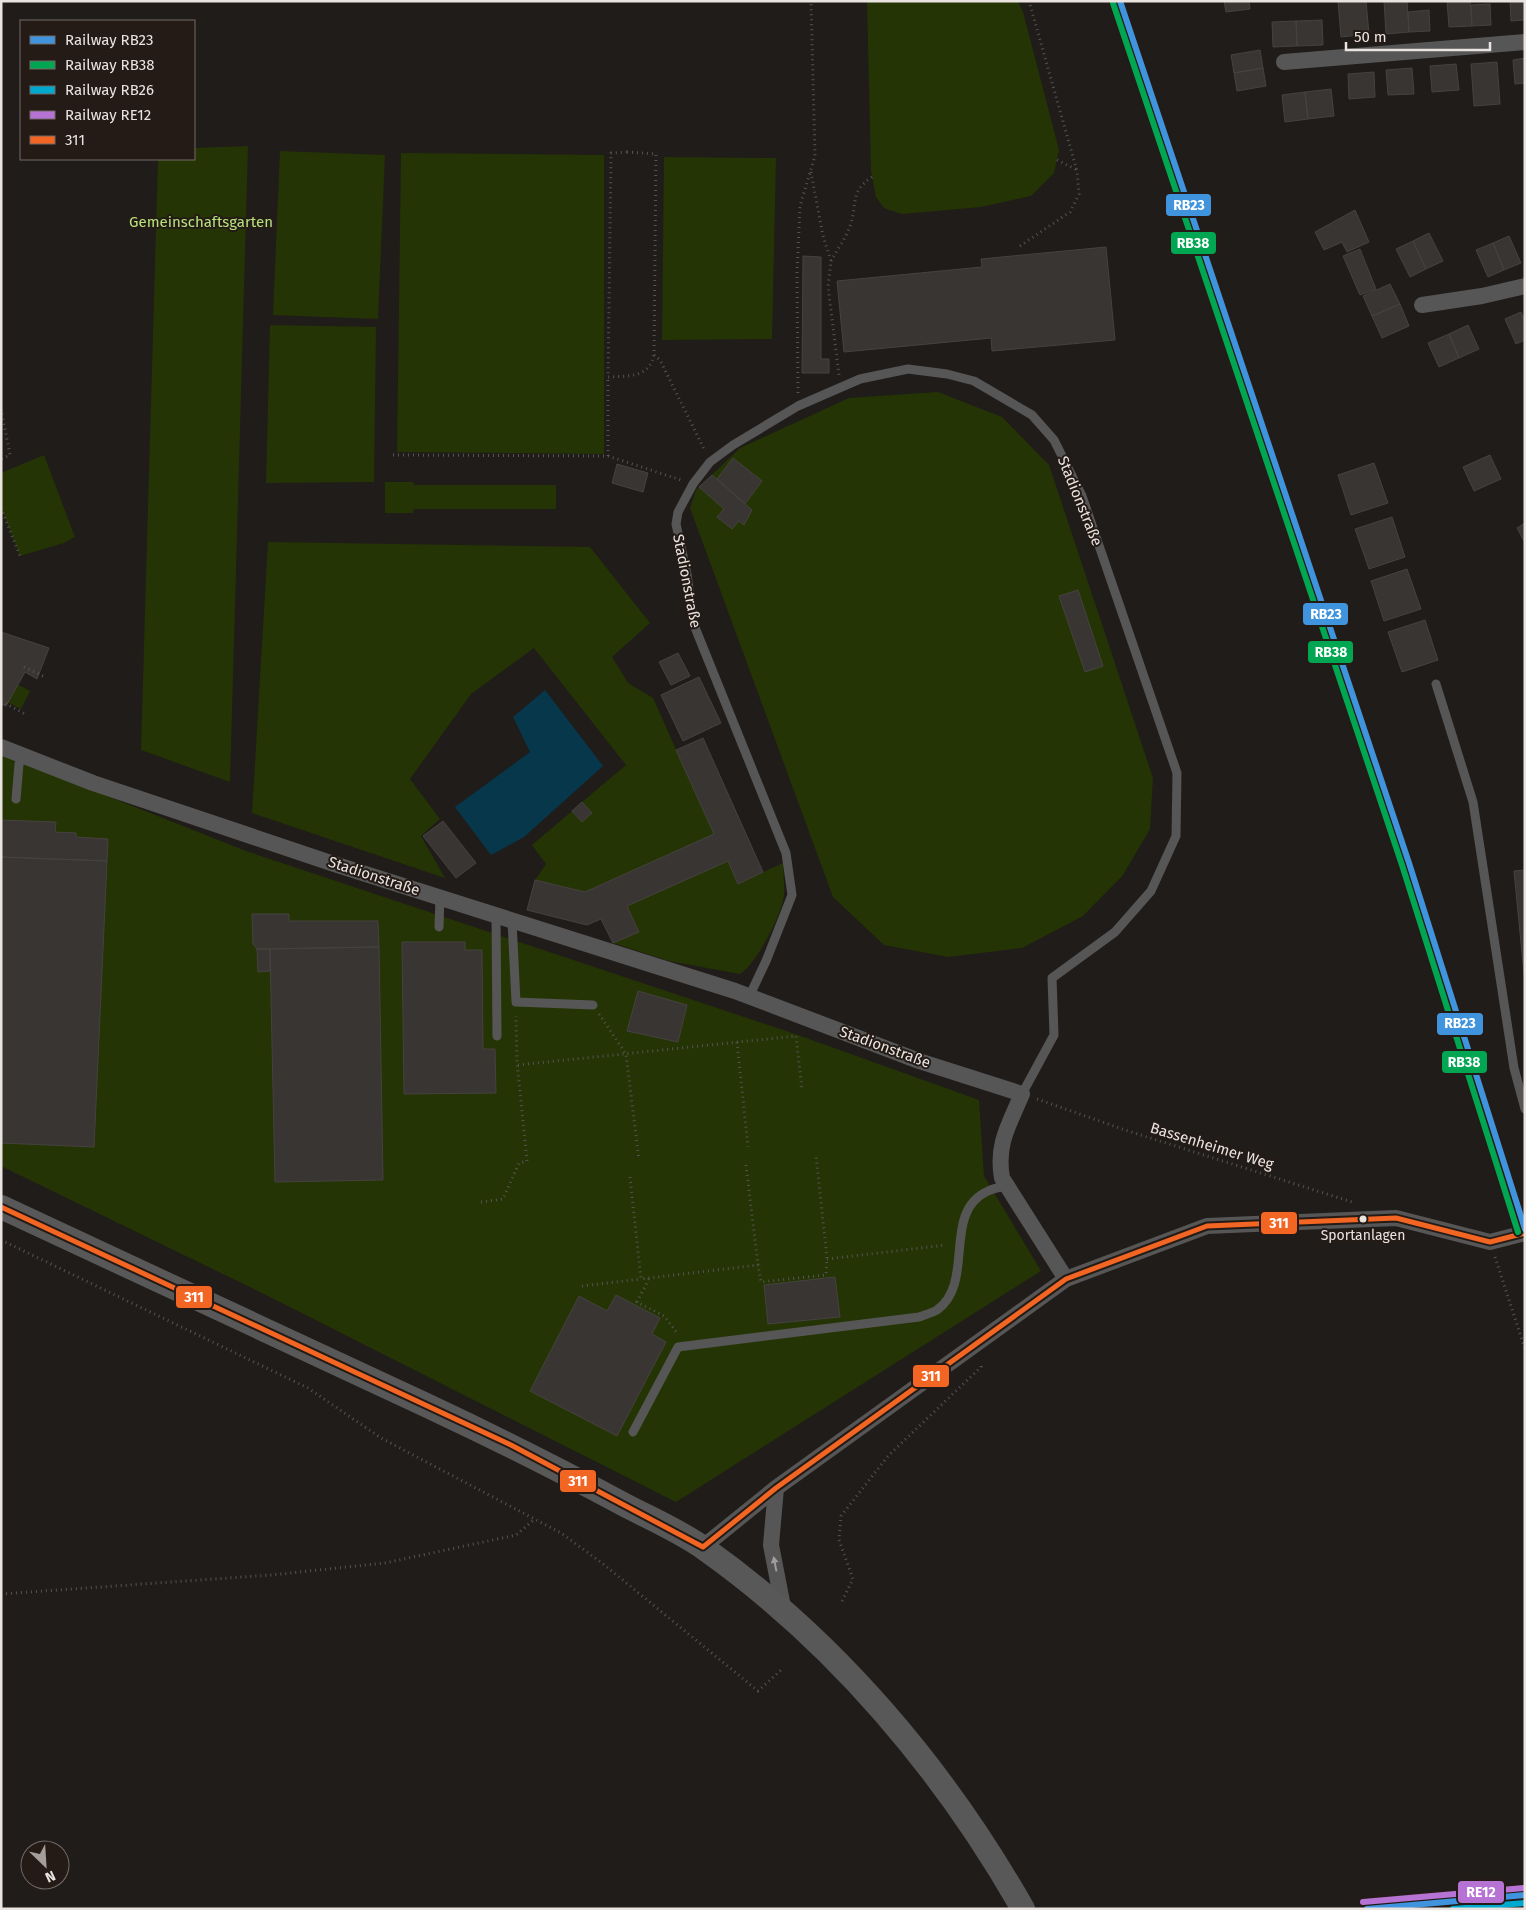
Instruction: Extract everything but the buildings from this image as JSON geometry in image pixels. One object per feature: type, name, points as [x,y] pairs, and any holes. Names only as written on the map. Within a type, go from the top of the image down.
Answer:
[{"type":"street","points":[[1284,62],[1525,42]]},
{"type":"street","points":[[1422,305],[1482,296],[1525,286]]},
{"type":"street","name":"Stadionstraße","points":[[1,747],[93,783],[440,898],[735,990],[919,1061],[1022,1094],[1001,1142],[1000,1165],[1002,1178],[1066,1279]]},
{"type":"street","points":[[1,1207],[511,1444],[702,1547],[784,1612],[817,1641],[933,1770],[971,1823],[1023,1909]]},
{"type":"street","points":[[702,1547],[776,1488],[1066,1279],[1207,1226],[1396,1218],[1490,1242],[1525,1233]]},
{"type":"street","points":[[776,1488],[771,1545],[784,1612]]},
{"type":"lane","name":"Stadionstraße","points":[[749,997],[766,961],[792,895],[786,852],[694,625],[687,574],[676,524],[678,512],[693,484],[710,462],[733,445],[798,406],[860,379],[908,370],[947,374],[974,381],[1003,396],[1032,415],[1054,440],[1067,462],[1082,496],[1176,773],[1176,836],[1151,891],[1115,932],[1052,978],[1054,1035],[1022,1094]]},
{"type":"lane","points":[[1436,684],[1473,802],[1513,1058],[1525,1109]]},
{"type":"lane","points":[[16,799],[19,764],[23,756]]},
{"type":"lane","points":[[439,927],[440,898]]},
{"type":"lane","points":[[496,916],[497,1036]]},
{"type":"lane","points":[[512,921],[516,1002],[593,1005]]},
{"type":"lane","points":[[632,1432],[678,1347],[919,1317],[937,1310],[947,1298],[954,1283],[968,1208],[989,1190],[1007,1186]]},
{"type":"path","points":[[798,406],[797,273],[800,206],[815,156],[811,1]]},
{"type":"path","points":[[1020,246],[1070,212],[1079,194],[1078,170],[1029,1]]},
{"type":"path","points":[[608,377],[636,375],[647,370],[654,354],[656,154],[610,153],[608,377],[608,456]]},
{"type":"path","points":[[1057,160],[1078,170]]},
{"type":"path","points":[[810,172],[823,236],[831,261]]},
{"type":"path","points":[[840,388],[828,287],[831,261],[851,225],[853,202],[860,185],[872,177]]},
{"type":"path","points":[[654,354],[660,360],[710,462]]},
{"type":"path","points":[[1,409],[10,455],[1,459]]},
{"type":"path","points":[[393,455],[608,456],[693,484]]},
{"type":"path","points":[[1,508],[20,556]]},
{"type":"path","points":[[24,666],[45,678]]},
{"type":"path","points":[[1,701],[25,714]]},
{"type":"path","points":[[481,1202],[503,1199],[519,1163],[527,1161],[518,1065],[516,1002]]},
{"type":"path","points":[[593,1005],[626,1054],[639,1160]]},
{"type":"path","points":[[518,1065],[796,1036],[802,1090]]},
{"type":"path","points":[[736,1042],[748,1147]]},
{"type":"path","name":"Bassenheimer Weg","points":[[1022,1094],[1124,1130],[1357,1204]]},
{"type":"path","points":[[746,1165],[761,1282],[826,1275],[827,1259],[816,1155]]},
{"type":"path","points":[[630,1176],[641,1279]]},
{"type":"path","points":[[1,1240],[308,1388],[381,1438],[561,1533],[602,1563],[758,1691],[781,1670]]},
{"type":"path","points":[[1490,1242],[1525,1349]]},
{"type":"path","points":[[827,1259],[960,1244]]},
{"type":"path","points":[[582,1286],[758,1265]]},
{"type":"path","points":[[649,1278],[637,1302],[664,1316],[687,1346]]},
{"type":"path","points":[[842,1601],[853,1579],[839,1540],[840,1516],[888,1456],[982,1366],[980,1341]]},
{"type":"path","points":[[1,1594],[271,1575],[385,1563],[516,1535],[535,1519]]},
{"type":"green space","points":[[867,1],[1018,1],[1023,12],[1059,150],[1054,173],[1031,196],[981,207],[902,214],[884,208],[876,197],[871,171]]},
{"type":"green space","name":"Gemeinschaftsgarten","points":[[248,146],[230,782],[141,750],[158,160],[195,160],[195,148]]},
{"type":"green space","points":[[280,151],[385,155],[378,319],[273,315]]},
{"type":"green space","points":[[401,153],[604,155],[604,454],[397,452]]},
{"type":"green space","points":[[664,157],[776,158],[772,339],[662,340]]},
{"type":"green space","points":[[270,325],[376,327],[374,482],[266,483]]},
{"type":"green space","points":[[938,392],[1002,417],[1049,465],[1153,778],[1150,829],[1123,875],[1083,916],[1022,948],[948,957],[884,945],[833,897],[690,508],[696,490],[740,448],[849,398]]},
{"type":"green space","points":[[44,455],[75,537],[64,543],[20,556],[1,507],[1,473]]},
{"type":"green space","points":[[385,482],[413,482],[414,485],[556,485],[556,509],[414,509],[413,513],[385,513]]},
{"type":"green space","points":[[268,542],[590,547],[650,623],[612,657],[628,683],[653,698],[714,834],[585,892],[535,880],[546,864],[532,845],[572,811],[582,822],[592,813],[582,802],[626,765],[534,648],[471,694],[410,779],[440,819],[421,836],[445,878],[252,813]]},
{"type":"green space","points":[[17,684],[30,691],[21,709],[7,702]]},
{"type":"green space","points":[[1,754],[246,851],[798,1035],[979,1100],[984,1176],[1041,1271],[676,1502],[262,1293],[1,1166]]},
{"type":"green space","points":[[728,861],[738,884],[783,863],[784,894],[779,914],[761,950],[740,974],[669,961],[613,943],[639,931],[627,906]]},
{"type":"water","points":[[545,690],[603,766],[524,837],[491,855],[455,807],[530,752],[513,717]]},
{"type":"rail line","name":"RB23","points":[[1120,1],[1409,863],[1525,1229]]},
{"type":"rail line","name":"RB38","points":[[1113,3],[1402,865],[1518,1232]]},
{"type":"rail line","name":"RE12","points":[[1363,1902],[1524,1888]]},
{"type":"rail line","name":"RB23","points":[[1367,1909],[1525,1895]]},
{"type":"rail line","name":"RB26","points":[[1453,1909],[1525,1903]]},
{"type":"transit line","name":"311","points":[[1,1207],[511,1445],[703,1547],[776,1488],[1066,1279],[1207,1226],[1396,1218],[1490,1242],[1525,1233]]},
{"type":"place","name":"Sportanlagen","points":[[1363,1219]]}]
